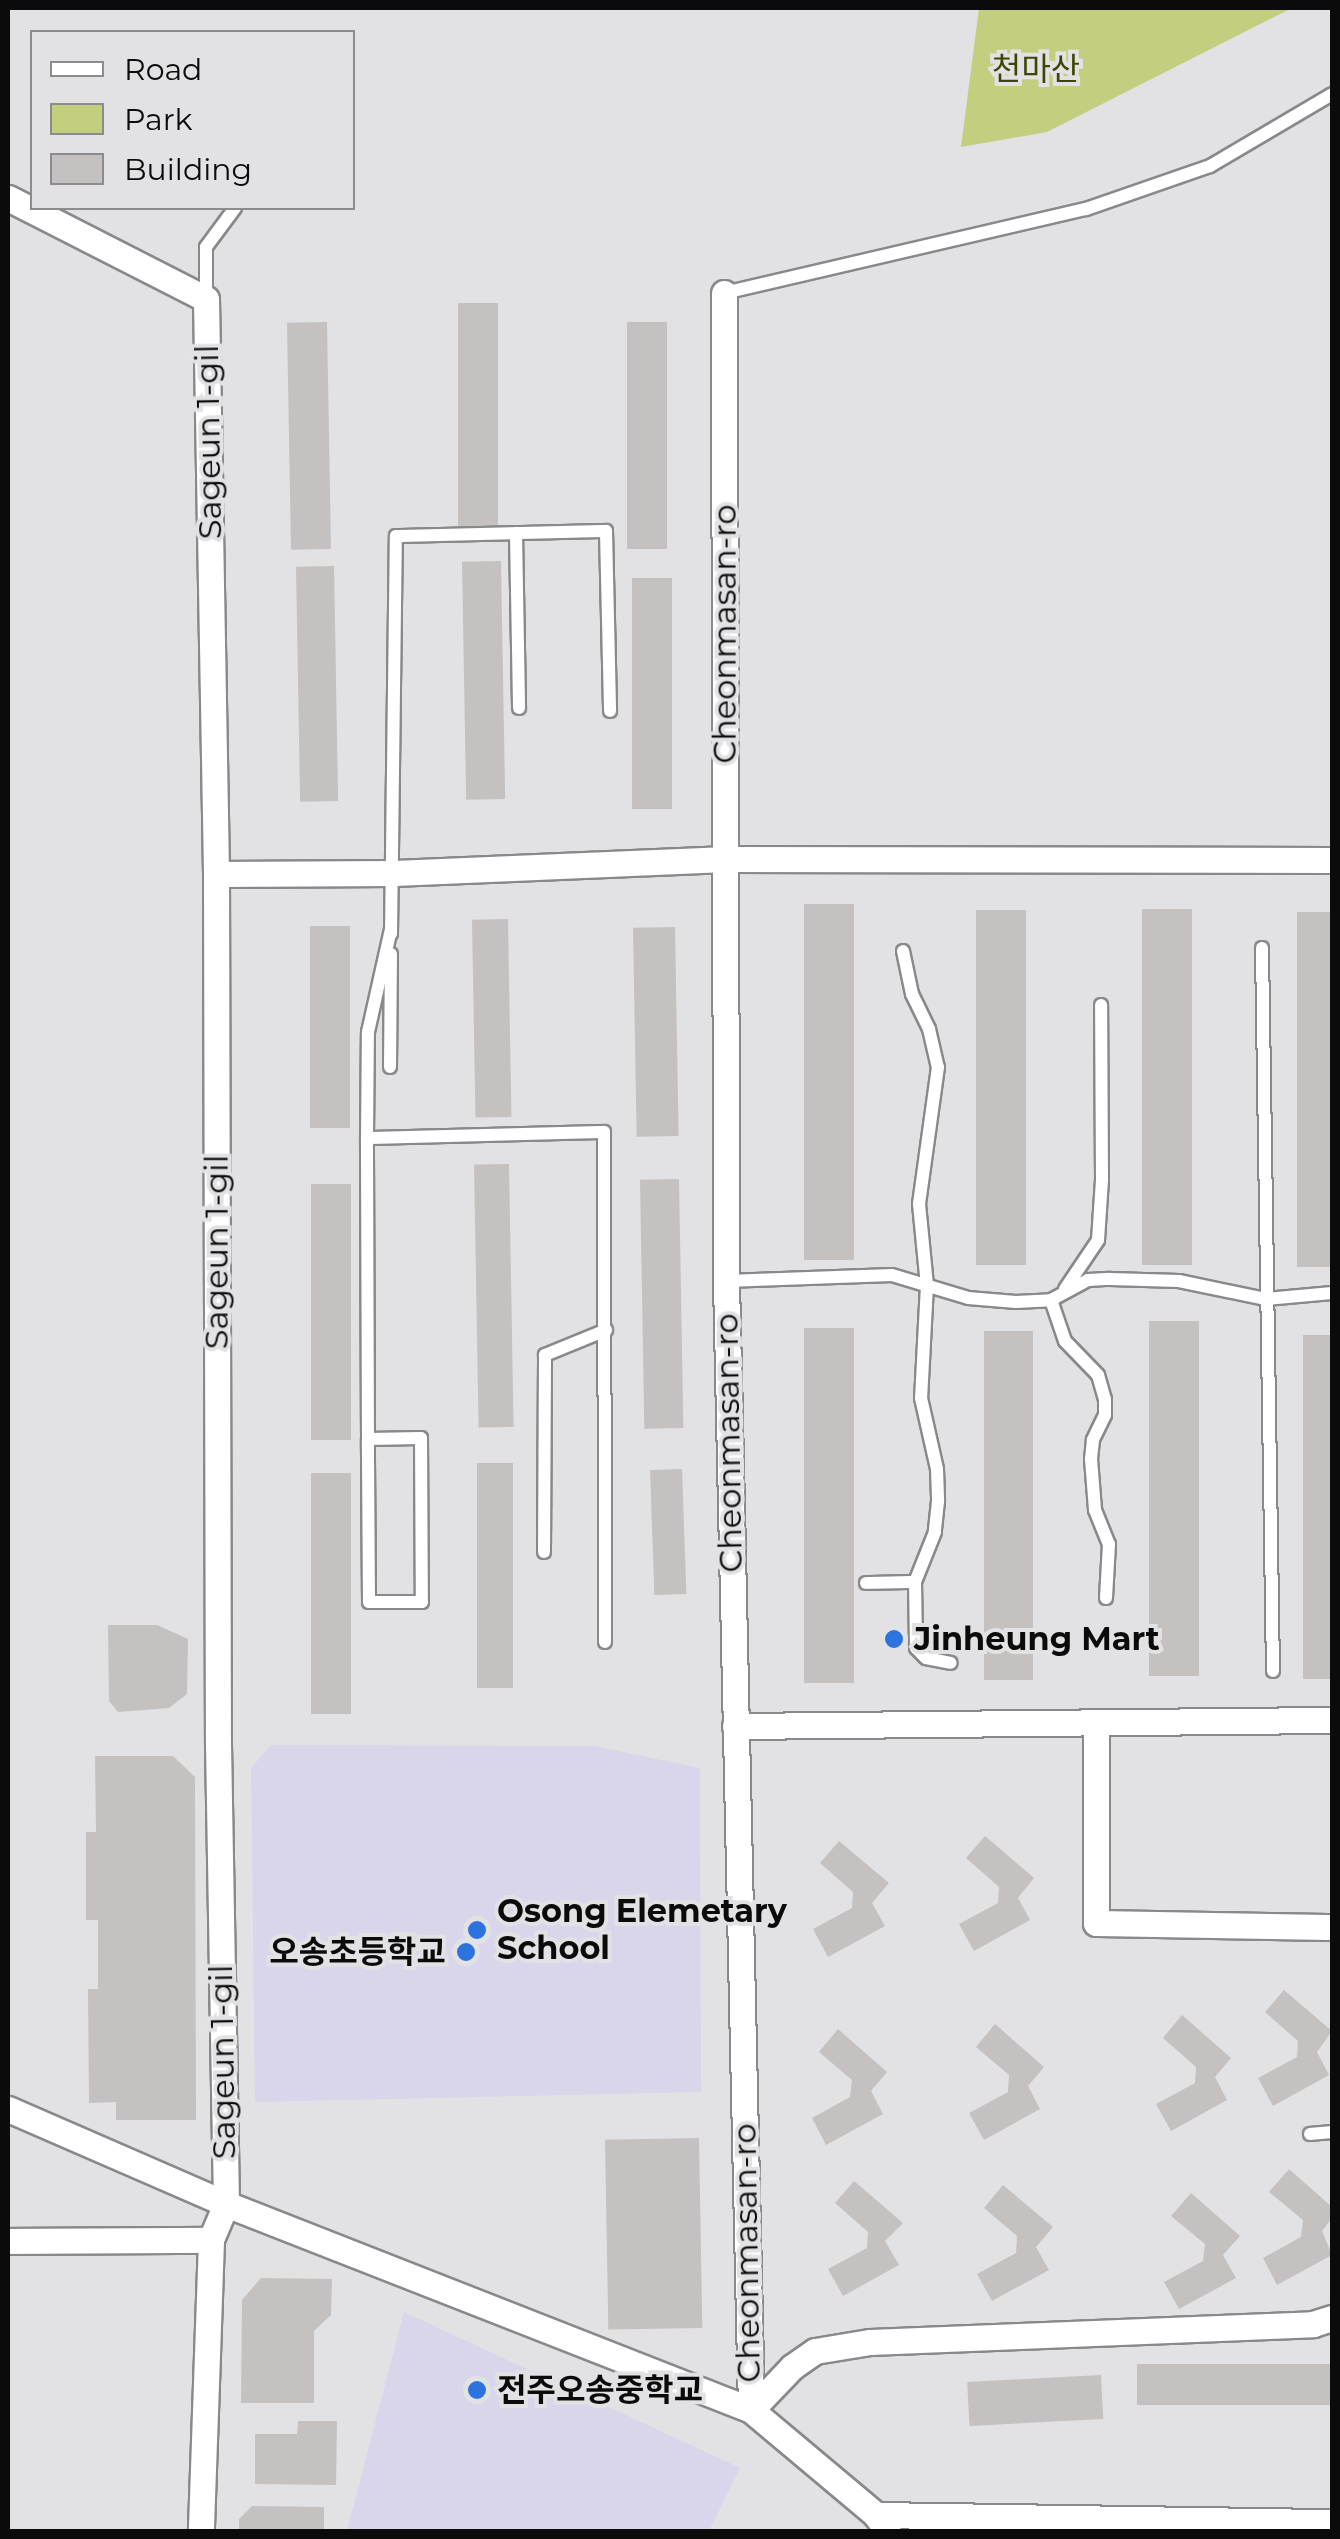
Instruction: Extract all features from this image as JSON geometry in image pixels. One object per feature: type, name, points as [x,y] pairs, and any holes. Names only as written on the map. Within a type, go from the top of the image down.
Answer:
[{"type":"street","points":[[32,210],[206,299]]},
{"type":"street","name":"Cheonmasan-ro","points":[[724,293],[726,1281],[751,2410],[882,2523]]},
{"type":"street","name":"Sageun 1-gil","points":[[201,2532],[210,2240],[226,2204],[218,1724],[216,874],[206,299]]},
{"type":"street","points":[[216,874],[394,874],[726,860],[1332,860]]},
{"type":"street","points":[[735,1726],[1332,1720]]},
{"type":"street","points":[[1096,1723],[1096,1924],[1332,1927]]},
{"type":"street","name":"Sageun 1-gil","points":[[8,2108],[226,2204],[751,2410]]},
{"type":"street","points":[[8,2242],[210,2240]]},
{"type":"street","points":[[751,2410],[792,2366],[815,2352],[870,2342],[1313,2324],[1332,2318]]},
{"type":"street","points":[[882,2523],[1332,2522]]},
{"type":"lane","points":[[724,293],[1086,209],[1210,166],[1332,94]]},
{"type":"lane","points":[[206,299],[206,248],[234,210]]},
{"type":"lane","points":[[390,1067],[396,536],[606,531],[610,710]]},
{"type":"lane","points":[[516,534],[519,708]]},
{"type":"lane","points":[[368,1438],[421,1438],[422,1602],[369,1602],[368,1438],[367,1138],[368,1032],[391,928]]},
{"type":"lane","points":[[1262,948],[1273,1671]]},
{"type":"lane","points":[[903,951],[912,994],[929,1029],[938,1067],[919,1189],[927,1285],[922,1398],[937,1469],[938,1501],[935,1532],[915,1582],[916,1648],[926,1658],[951,1663]]},
{"type":"lane","points":[[1063,1291],[1098,1240],[1102,1179],[1100,1006]]},
{"type":"lane","points":[[367,1138],[604,1132],[605,1642]]},
{"type":"lane","points":[[726,1281],[892,1275],[968,1298],[1051,1300],[1088,1280],[1148,1278],[1266,1300],[1332,1293]]},
{"type":"lane","points":[[1051,1300],[1065,1340],[1098,1375],[1105,1399],[1105,1416],[1092,1440],[1090,1460],[1096,1510],[1109,1544],[1106,1598]]},
{"type":"lane","points":[[544,1552],[545,1355],[606,1330]]},
{"type":"lane","points":[[866,1584],[915,1582]]},
{"type":"lane","points":[[1310,2134],[1332,2132]]},
{"type":"shaded area","name":"Osong Elemetary School","points":[[271,1745],[594,1746],[700,1768],[701,2092],[255,2102],[251,1768]]},
{"type":"shaded area","name":"전주오송중학교","points":[[404,2312],[740,2468],[709,2531],[347,2531]]},
{"type":"green space","name":"천마산","points":[[979,8],[1292,8],[1047,132],[961,147]]},
{"type":"building","points":[[458,303],[498,303],[498,526],[458,526]]},
{"type":"building","points":[[327,322],[331,549],[291,550],[287,323]]},
{"type":"building","points":[[627,322],[667,322],[667,549],[627,549]]},
{"type":"building","points":[[501,561],[505,799],[466,800],[462,562]]},
{"type":"building","points":[[334,566],[338,801],[300,802],[296,567]]},
{"type":"building","points":[[632,578],[672,578],[672,809],[632,809]]},
{"type":"building","points":[[804,904],[854,904],[854,1260],[804,1260]]},
{"type":"building","points":[[1142,909],[1192,909],[1192,1265],[1142,1265]]},
{"type":"building","points":[[976,910],[1026,910],[1026,1265],[976,1265]]},
{"type":"building","points":[[1297,912],[1332,912],[1332,1267],[1297,1267]]},
{"type":"building","points":[[508,919],[511,1117],[475,1118],[472,920]]},
{"type":"building","points":[[310,926],[350,926],[350,1128],[310,1128]]},
{"type":"building","points":[[675,927],[679,1136],[637,1137],[633,928]]},
{"type":"building","points":[[509,1164],[514,1427],[479,1428],[474,1165]]},
{"type":"building","points":[[679,1179],[683,1428],[644,1429],[640,1180]]},
{"type":"building","points":[[311,1184],[351,1184],[351,1440],[311,1440]]},
{"type":"building","points":[[1149,1321],[1199,1321],[1199,1676],[1149,1676]]},
{"type":"building","points":[[804,1328],[854,1328],[854,1683],[804,1683]]},
{"type":"building","points":[[984,1331],[1033,1331],[1033,1680],[984,1680]]},
{"type":"building","points":[[1303,1335],[1332,1335],[1332,1679],[1303,1679]]},
{"type":"building","points":[[477,1463],[513,1463],[513,1688],[477,1688]]},
{"type":"building","points":[[682,1469],[686,1594],[654,1595],[650,1470]]},
{"type":"building","points":[[311,1473],[351,1473],[351,1714],[311,1714]]},
{"type":"building","points":[[108,1625],[157,1625],[188,1639],[187,1694],[169,1708],[118,1712],[109,1701]]},
{"type":"building","points":[[95,1756],[173,1756],[195,1777],[196,2120],[116,2120],[116,2102],[89,2103],[88,1989],[98,1989],[98,1920],[86,1920],[86,1832],[96,1832]]},
{"type":"building","points":[[985,1836],[1034,1878],[1018,1898],[1030,1920],[974,1951],[959,1924],[998,1903],[999,1887],[966,1858]]},
{"type":"building","points":[[839,1841],[889,1883],[872,1903],[885,1926],[828,1957],[813,1929],[852,1908],[853,1892],[820,1863]]},
{"type":"building","points":[[1284,1990],[1332,2031],[1317,2052],[1329,2075],[1273,2106],[1258,2078],[1297,2057],[1298,2041],[1265,2012]]},
{"type":"building","points":[[1182,2015],[1231,2058],[1215,2077],[1227,2100],[1171,2131],[1156,2104],[1195,2083],[1196,2067],[1163,2038]]},
{"type":"building","points":[[995,2024],[1044,2067],[1028,2086],[1040,2109],[984,2140],[969,2113],[1008,2092],[1009,2075],[976,2047]]},
{"type":"building","points":[[838,2029],[887,2072],[871,2091],[883,2114],[826,2145],[812,2118],[850,2097],[852,2080],[819,2052]]},
{"type":"building","points":[[699,2138],[702,2328],[608,2330],[605,2140]]},
{"type":"building","points":[[1289,2169],[1332,2207],[1332,2218],[1322,2231],[1332,2255],[1277,2285],[1263,2258],[1301,2237],[1303,2220],[1269,2192]]},
{"type":"building","points":[[854,2181],[903,2223],[885,2241],[899,2265],[843,2296],[828,2269],[867,2248],[868,2232],[835,2203]]},
{"type":"building","points":[[1003,2185],[1053,2227],[1036,2247],[1049,2270],[992,2301],[977,2274],[1016,2253],[1017,2236],[984,2208]]},
{"type":"building","points":[[1191,2193],[1240,2236],[1223,2255],[1236,2278],[1179,2309],[1164,2282],[1203,2261],[1205,2244],[1171,2216]]},
{"type":"building","points":[[261,2278],[332,2279],[331,2315],[314,2331],[314,2403],[241,2403],[242,2300]]},
{"type":"building","points":[[1137,2364],[1332,2364],[1332,2405],[1137,2405]]},
{"type":"building","points":[[1101,2375],[1103,2419],[969,2426],[967,2382]]},
{"type":"building","points":[[298,2421],[337,2421],[336,2485],[255,2484],[255,2434],[297,2434]]},
{"type":"building","points":[[252,2506],[324,2507],[324,2532],[239,2532],[239,2519]]},
{"type":"place","name":"Jinheung Mart","points":[[894,1639]]},
{"type":"place","name":"Osong Elemetary School","points":[[477,1930]]},
{"type":"place","name":"오송초등학교","points":[[466,1952]]},
{"type":"place","name":"전주오송중학교","points":[[477,2390]]}]
